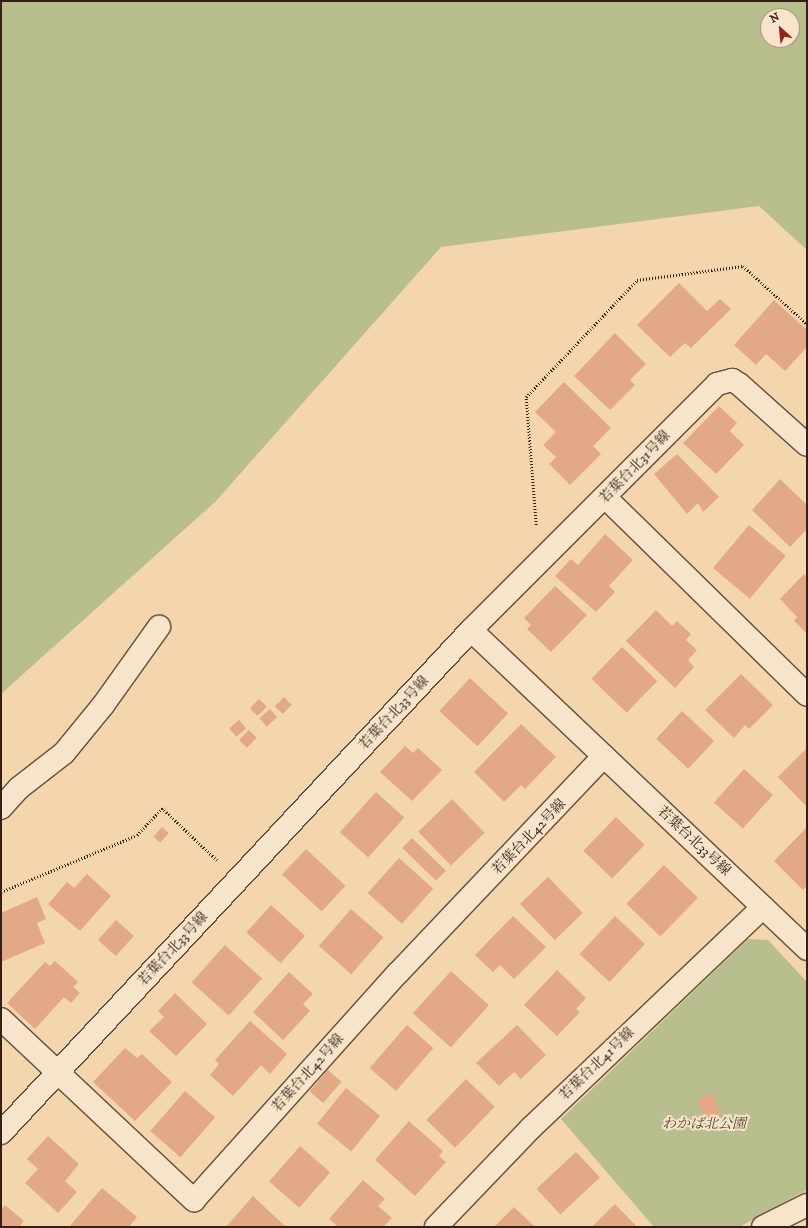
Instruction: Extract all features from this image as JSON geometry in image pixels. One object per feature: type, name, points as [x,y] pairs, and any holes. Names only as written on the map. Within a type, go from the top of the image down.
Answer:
[{"type":"street","name":"若葉台北31号線","points":[[471,630],[606,498],[705,393],[725,381],[732,380],[747,389],[807,445]]},
{"type":"street","points":[[606,498],[807,695]]},
{"type":"street","points":[[1,808],[19,788],[64,753],[104,704],[159,627]]},
{"type":"street","name":"若葉台北33号線","points":[[1,1134],[471,630],[807,949]]},
{"type":"street","name":"若葉台北42号線","points":[[1,1019],[59,1071],[194,1200],[398,973],[604,756]]},
{"type":"street","name":"若葉台北41号線","points":[[436,1227],[531,1128],[763,907]]},
{"type":"street","points":[[763,1227],[807,1205]]},
{"type":"path","points":[[539,564],[526,397],[637,280],[743,266],[807,324]]},
{"type":"path","points":[[1,892],[137,835],[162,808],[238,880]]},
{"type":"green space","points":[[1,1],[807,1],[807,250],[759,206],[441,247],[216,501],[1,694]]},
{"type":"green space","name":"わかば北公園","points":[[748,939],[768,940],[807,982],[807,1190],[739,1227],[654,1227],[561,1119]]},
{"type":"building","points":[[679,283],[707,311],[720,299],[731,309],[691,348],[685,343],[670,357],[637,325]]},
{"type":"building","points":[[774,300],[807,330],[807,347],[785,371],[766,354],[756,365],[734,345]]},
{"type":"building","points":[[615,333],[646,364],[630,380],[635,385],[610,410],[574,376]]},
{"type":"building","points":[[564,382],[611,428],[593,446],[601,454],[570,485],[549,464],[556,457],[543,445],[556,432],[535,412]]},
{"type":"building","points":[[719,406],[737,423],[730,431],[744,445],[716,474],[683,443]]},
{"type":"building","points":[[677,454],[719,497],[703,512],[698,503],[687,514],[654,474]]},
{"type":"building","points":[[780,479],[807,505],[807,529],[790,547],[752,510]]},
{"type":"building","points":[[749,525],[786,556],[750,599],[713,568]]},
{"type":"building","points":[[605,534],[633,560],[609,586],[615,592],[596,612],[555,576],[571,559],[578,565]]},
{"type":"building","points":[[804,574],[807,577],[807,634],[794,621],[797,617],[780,599]]},
{"type":"building","points":[[555,586],[587,615],[551,652],[527,629],[531,625],[524,618]]},
{"type":"building","points":[[656,610],[672,626],[677,621],[691,634],[686,640],[697,650],[688,660],[694,667],[675,688],[626,641]]},
{"type":"building","points":[[622,647],[657,681],[627,713],[591,679]]},
{"type":"building","points":[[741,674],[773,705],[749,729],[745,725],[734,738],[705,710]]},
{"type":"building","points":[[470,678],[508,713],[477,746],[439,711]]},
{"type":"building","points":[[284,697],[292,705],[283,714],[275,706]]},
{"type":"building","points":[[259,699],[267,707],[258,716],[250,708]]},
{"type":"building","points":[[270,709],[277,717],[267,726],[259,718]]},
{"type":"building","points":[[682,711],[714,741],[688,769],[656,739]]},
{"type":"building","points":[[239,720],[246,728],[236,737],[229,729]]},
{"type":"building","points":[[521,724],[556,757],[525,789],[521,785],[504,802],[474,772]]},
{"type":"building","points":[[249,730],[257,738],[247,748],[239,740]]},
{"type":"building","points":[[405,746],[413,753],[418,748],[442,770],[412,801],[380,772]]},
{"type":"building","points":[[807,748],[807,807],[778,777]]},
{"type":"building","points":[[744,769],[773,795],[743,829],[714,802]]},
{"type":"building","points":[[376,792],[404,817],[368,858],[340,832]]},
{"type":"building","points":[[452,799],[485,833],[451,865],[418,832]]},
{"type":"building","points":[[616,817],[645,845],[612,879],[583,851]]},
{"type":"building","points":[[162,827],[169,833],[160,843],[153,837]]},
{"type":"building","points":[[807,827],[807,886],[803,890],[774,861]]},
{"type":"building","points":[[412,838],[446,871],[436,881],[402,848]]},
{"type":"building","points":[[306,849],[345,886],[322,911],[282,875]]},
{"type":"building","points":[[399,858],[433,889],[402,924],[368,893]]},
{"type":"building","points":[[664,865],[698,898],[660,936],[626,904]]},
{"type":"building","points":[[87,874],[111,896],[80,931],[48,904],[67,882],[74,888]]},
{"type":"building","points":[[548,877],[583,913],[555,940],[520,904]]},
{"type":"building","points":[[37,897],[46,919],[37,923],[45,943],[1,962],[1,913]]},
{"type":"building","points":[[271,905],[305,936],[280,963],[246,932]]},
{"type":"building","points":[[351,909],[383,937],[351,974],[319,946]]},
{"type":"building","points":[[513,916],[546,947],[514,979],[500,965],[493,972],[475,955]]},
{"type":"building","points":[[615,916],[645,944],[610,982],[580,954]]},
{"type":"building","points":[[116,920],[134,936],[116,956],[98,940]]},
{"type":"building","points":[[225,945],[262,978],[229,1016],[192,982]]},
{"type":"building","points":[[55,961],[78,982],[73,987],[80,993],[71,1003],[64,997],[35,1029],[7,1003],[45,962],[50,966]]},
{"type":"building","points":[[557,970],[586,998],[576,1009],[580,1012],[557,1036],[524,1005]]},
{"type":"building","points":[[451,971],[489,1005],[451,1047],[413,1013]]},
{"type":"building","points":[[289,972],[313,994],[303,1004],[310,1011],[283,1040],[253,1012]]},
{"type":"building","points":[[175,993],[207,1024],[176,1056],[149,1031],[164,1017],[158,1011]]},
{"type":"building","points":[[250,1021],[287,1054],[270,1074],[261,1065],[233,1096],[210,1075],[219,1064],[215,1060]]},
{"type":"building","points":[[407,1025],[433,1048],[396,1091],[370,1068]]},
{"type":"building","points":[[517,1025],[546,1055],[521,1079],[514,1072],[499,1086],[476,1063]]},
{"type":"building","points":[[125,1048],[137,1058],[142,1054],[172,1082],[135,1121],[93,1082]]},
{"type":"building","points":[[328,1070],[342,1082],[323,1103],[310,1091]]},
{"type":"building","points":[[466,1079],[495,1107],[455,1148],[426,1120]]},
{"type":"building","points":[[346,1088],[380,1116],[351,1151],[317,1124]]},
{"type":"building","points":[[185,1091],[215,1117],[180,1157],[150,1131]]},
{"type":"building","points":[[712,1093],[722,1115],[706,1122],[696,1100]]},
{"type":"building","points":[[409,1121],[443,1151],[439,1156],[446,1162],[415,1196],[375,1160]]},
{"type":"building","points":[[48,1136],[79,1164],[65,1181],[77,1192],[58,1213],[25,1183],[38,1169],[27,1159]]},
{"type":"building","points":[[300,1146],[330,1172],[299,1208],[269,1181]]},
{"type":"building","points":[[576,1152],[600,1178],[560,1214],[537,1189]]},
{"type":"building","points":[[363,1180],[385,1199],[378,1206],[392,1218],[383,1227],[338,1227],[329,1219]]},
{"type":"building","points":[[102,1188],[137,1217],[129,1227],[69,1227]]},
{"type":"building","points":[[253,1196],[286,1227],[226,1227]]},
{"type":"building","points":[[615,1204],[637,1227],[592,1227]]},
{"type":"building","points":[[5,1205],[24,1221],[19,1227],[1,1227],[1,1210]]},
{"type":"building","points":[[514,1207],[535,1227],[494,1227]]}]
